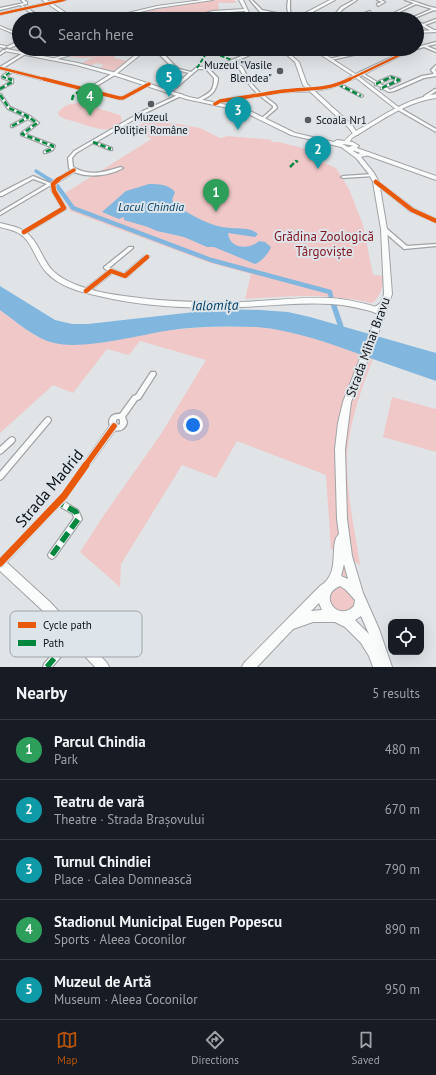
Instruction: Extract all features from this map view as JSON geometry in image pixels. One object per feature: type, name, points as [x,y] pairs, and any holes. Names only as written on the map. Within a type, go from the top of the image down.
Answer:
[{"type":"main road","points":[[129,12],[150,7],[203,0]]},
{"type":"main road","points":[[135,12],[157,7],[211,0]]},
{"type":"main road","points":[[43,5],[50,3],[63,12]]},
{"type":"main road","points":[[38,56],[53,58]]},
{"type":"main road","points":[[38,56],[114,72],[180,95],[218,103]]},
{"type":"main road","points":[[180,95],[244,110],[264,117],[290,131],[345,145],[358,157]]},
{"type":"main road","points":[[345,145],[349,138],[399,109],[425,97],[436,96]]},
{"type":"main road","points":[[264,117],[293,134],[355,147],[436,178]]},
{"type":"main road","points":[[358,133],[355,147],[358,157]]},
{"type":"main road","points":[[358,157],[363,154],[370,153]]},
{"type":"main road","name":"Strada Mihai Bravu","points":[[358,157],[373,175],[378,187],[384,229],[388,278],[386,301],[379,313],[377,327],[358,372],[348,402],[341,437],[339,471],[342,519],[348,556],[359,597],[373,630],[383,665]]},
{"type":"main road","points":[[0,225],[24,232],[30,238],[50,271],[66,283],[86,291],[115,297],[197,305],[246,305],[322,301],[349,303],[379,313]]},
{"type":"main road","name":"Strada Mihai Bravu","points":[[334,582],[340,555],[342,519]]},
{"type":"main road","points":[[0,564],[49,611]]},
{"type":"main road","points":[[248,667],[328,586],[334,582],[345,582],[355,588],[359,597],[357,611],[348,617],[313,616],[288,627]]},
{"type":"main road","points":[[325,589],[323,600],[325,605],[332,614],[340,617],[354,627],[371,646],[383,665]]},
{"type":"main road","points":[[94,657],[103,667]]},
{"type":"street","points":[[0,9],[26,3],[22,0]]},
{"type":"street","points":[[50,3],[64,0]]},
{"type":"street","points":[[237,0],[243,4]]},
{"type":"street","points":[[213,12],[246,10],[242,0]]},
{"type":"street","points":[[251,0],[256,4],[258,10],[263,12]]},
{"type":"street","points":[[289,0],[288,7],[290,12]]},
{"type":"street","points":[[309,12],[333,0]]},
{"type":"street","points":[[339,12],[345,6],[356,0]]},
{"type":"street","points":[[378,0],[384,2],[378,6]]},
{"type":"street","points":[[406,0],[436,10]]},
{"type":"street","points":[[398,12],[417,3]]},
{"type":"street","points":[[21,5],[31,12]]},
{"type":"street","points":[[0,14],[43,5]]},
{"type":"street","points":[[424,14],[436,10]]},
{"type":"street","points":[[424,25],[436,20]]},
{"type":"street","points":[[424,26],[435,31]]},
{"type":"street","points":[[0,28],[12,33]]},
{"type":"street","points":[[424,32],[435,31]]},
{"type":"street","points":[[424,46],[436,43]]},
{"type":"street","points":[[424,46],[436,51]]},
{"type":"street","points":[[0,68],[20,56]]},
{"type":"street","points":[[53,58],[59,56]]},
{"type":"street","points":[[87,90],[114,72],[134,56]]},
{"type":"street","points":[[166,56],[169,63],[176,70],[192,73]]},
{"type":"street","points":[[170,92],[197,68],[208,69],[236,62],[238,58],[243,56]]},
{"type":"street","points":[[290,56],[296,62],[303,82],[358,133]]},
{"type":"street","points":[[326,56],[356,76],[399,109],[436,131]]},
{"type":"street","points":[[331,59],[344,56]]},
{"type":"street","points":[[218,103],[260,95],[298,90],[311,90],[338,84],[397,56]]},
{"type":"street","points":[[236,62],[244,70],[249,83],[260,95],[276,107],[264,117]]},
{"type":"street","points":[[361,73],[387,91],[393,90],[423,76],[436,75],[433,68],[436,66]]},
{"type":"street","points":[[0,68],[118,98],[123,98],[149,84]]},
{"type":"street","points":[[199,100],[215,90],[216,78],[208,69]]},
{"type":"street","points":[[0,89],[12,82],[12,80],[4,77],[12,72]]},
{"type":"street","points":[[376,84],[391,77],[399,80],[382,88]]},
{"type":"street","points":[[338,84],[361,96]]},
{"type":"street","points":[[425,97],[436,90]]},
{"type":"street","points":[[0,95],[9,108],[29,118],[36,124],[22,134],[53,146],[52,149],[45,152]]},
{"type":"street","points":[[121,168],[98,174],[88,174],[74,170],[70,165],[71,156],[144,113],[180,95]]},
{"type":"street","points":[[12,126],[29,118]]},
{"type":"street","points":[[93,142],[111,148]]},
{"type":"street","points":[[0,214],[74,170]]},
{"type":"street","points":[[343,177],[373,175]]},
{"type":"street","points":[[0,195],[33,177],[52,183]]},
{"type":"street","points":[[24,232],[64,208],[54,191],[52,183]]},
{"type":"street","points":[[378,187],[416,213],[436,221]]},
{"type":"street","points":[[384,229],[406,248],[436,245]]},
{"type":"street","points":[[131,248],[106,268],[125,276],[147,257]]},
{"type":"street","points":[[86,291],[111,271]]},
{"type":"street","name":"Strada Madrid","points":[[0,564],[74,483],[114,426],[112,424],[112,420],[115,417],[121,417],[135,398],[138,397],[154,374]]},
{"type":"street","points":[[0,477],[48,420]]},
{"type":"street","points":[[0,451],[12,440]]},
{"type":"street","points":[[52,555],[78,519],[76,512],[58,502]]},
{"type":"street","points":[[47,667],[55,657]]},
{"type":"green space","points":[[216,0],[234,0],[237,3],[218,3],[219,10],[207,12],[142,12]]},
{"type":"green space","points":[[67,56],[96,56],[90,58]]},
{"type":"green space","points":[[96,56],[115,56],[114,58],[127,61],[114,71],[100,68],[104,65],[96,63],[90,66],[82,63]]},
{"type":"green space","points":[[80,103],[120,115],[122,120],[113,128],[101,129],[62,118],[58,115],[60,110],[65,106]]},
{"type":"green space","name":"Grădina Zoologică Târgoviște","points":[[143,119],[148,122],[179,124],[200,128],[220,138],[228,136],[273,140],[270,142],[279,142],[306,149],[310,144],[314,144],[316,146],[308,156],[336,168],[349,189],[363,225],[373,275],[384,276],[381,290],[374,302],[371,303],[339,298],[308,296],[245,299],[251,274],[210,263],[70,211],[62,195],[150,140],[151,138],[132,129],[144,123]]},
{"type":"green space","points":[[0,310],[26,330],[43,339],[58,343],[89,344],[153,332],[179,329],[256,327],[286,331],[301,335],[373,359],[352,423],[347,462],[348,488],[360,565],[347,558],[350,578],[341,575],[342,555],[331,549],[326,475],[237,441],[216,478],[182,465],[121,564],[120,587],[80,552],[161,434],[206,360],[140,341],[129,355],[107,349],[73,393],[53,385],[0,433]]},
{"type":"green space","points":[[392,397],[436,409],[436,452],[383,437]]},
{"type":"green space","points":[[338,586],[342,586],[355,598],[354,607],[347,612],[338,612],[330,606],[329,593]]},
{"type":"water","name":"Lacul Chindia","points":[[149,184],[160,184],[172,189],[175,192],[172,200],[175,205],[202,220],[223,227],[248,229],[258,234],[255,237],[228,233],[229,238],[235,245],[245,247],[259,241],[265,242],[271,247],[270,249],[262,259],[255,264],[214,247],[207,247],[184,237],[157,231],[124,220],[124,217],[119,219],[102,212],[126,191]]},
{"type":"water","name":"Ialomița","points":[[0,286],[55,320],[72,324],[88,324],[221,309],[288,312],[436,353],[436,381],[313,338],[285,331],[256,327],[199,327],[165,331],[94,344],[66,345],[54,343],[33,334],[0,310]]},
{"type":"waterway","points":[[409,0],[436,9]]},
{"type":"waterway","points":[[36,171],[50,180]]},
{"type":"waterway","points":[[55,183],[73,208],[211,260],[330,292],[331,297]]},
{"type":"waterway","points":[[333,303],[334,307]]},
{"type":"waterway","points":[[334,306],[342,330]]},
{"type":"marked path","points":[[197,68],[205,56]]},
{"type":"marked path","points":[[221,56],[232,60]]},
{"type":"marked path","points":[[0,89],[12,82],[12,80],[3,77],[12,71]]},
{"type":"marked path","points":[[376,84],[391,77],[399,80],[382,88]]},
{"type":"marked path","points":[[338,84],[361,96]]},
{"type":"marked path","points":[[72,100],[73,96],[81,90]]},
{"type":"marked path","points":[[0,95],[9,108],[27,116],[37,123],[22,134],[53,146],[52,149],[45,152]]},
{"type":"marked path","points":[[12,126],[29,117]]},
{"type":"marked path","points":[[93,142],[111,149]]},
{"type":"marked path","points":[[290,167],[296,161],[298,162]]},
{"type":"marked path","points":[[52,555],[78,519],[76,512],[58,502]]},
{"type":"marked path","points":[[47,667],[55,657]]},
{"type":"cycle path","points":[[0,14],[64,0]]},
{"type":"cycle path","points":[[215,104],[220,101],[286,91],[313,90],[330,87],[342,83],[398,56]]},
{"type":"cycle path","points":[[0,68],[119,98],[123,98],[149,84]]},
{"type":"cycle path","points":[[24,232],[64,208],[54,191],[53,184],[74,170]]},
{"type":"cycle path","points":[[376,182],[412,210],[436,221]]},
{"type":"cycle path","points":[[86,291],[111,271],[125,276],[147,257]]},
{"type":"cycle path","points":[[0,563],[64,496],[114,426]]},
{"type":"place","name":"Muzeul \"Vasile Blendea\"","points":[[280,71]]},
{"type":"place","name":"Muzeul de Artă","points":[[169,97]]},
{"type":"place","name":"Muzeul Poliției Române","points":[[151,104]]},
{"type":"place","name":"Stadionul Municipal Eugen Popescu","points":[[90,116]]},
{"type":"place","name":"Scoala Nr1","points":[[308,120]]},
{"type":"place","name":"Turnul Chindiei","points":[[238,130]]},
{"type":"place","name":"Teatru de vară","points":[[318,169]]},
{"type":"place","name":"Parcul Chindia","points":[[216,212]]}]
